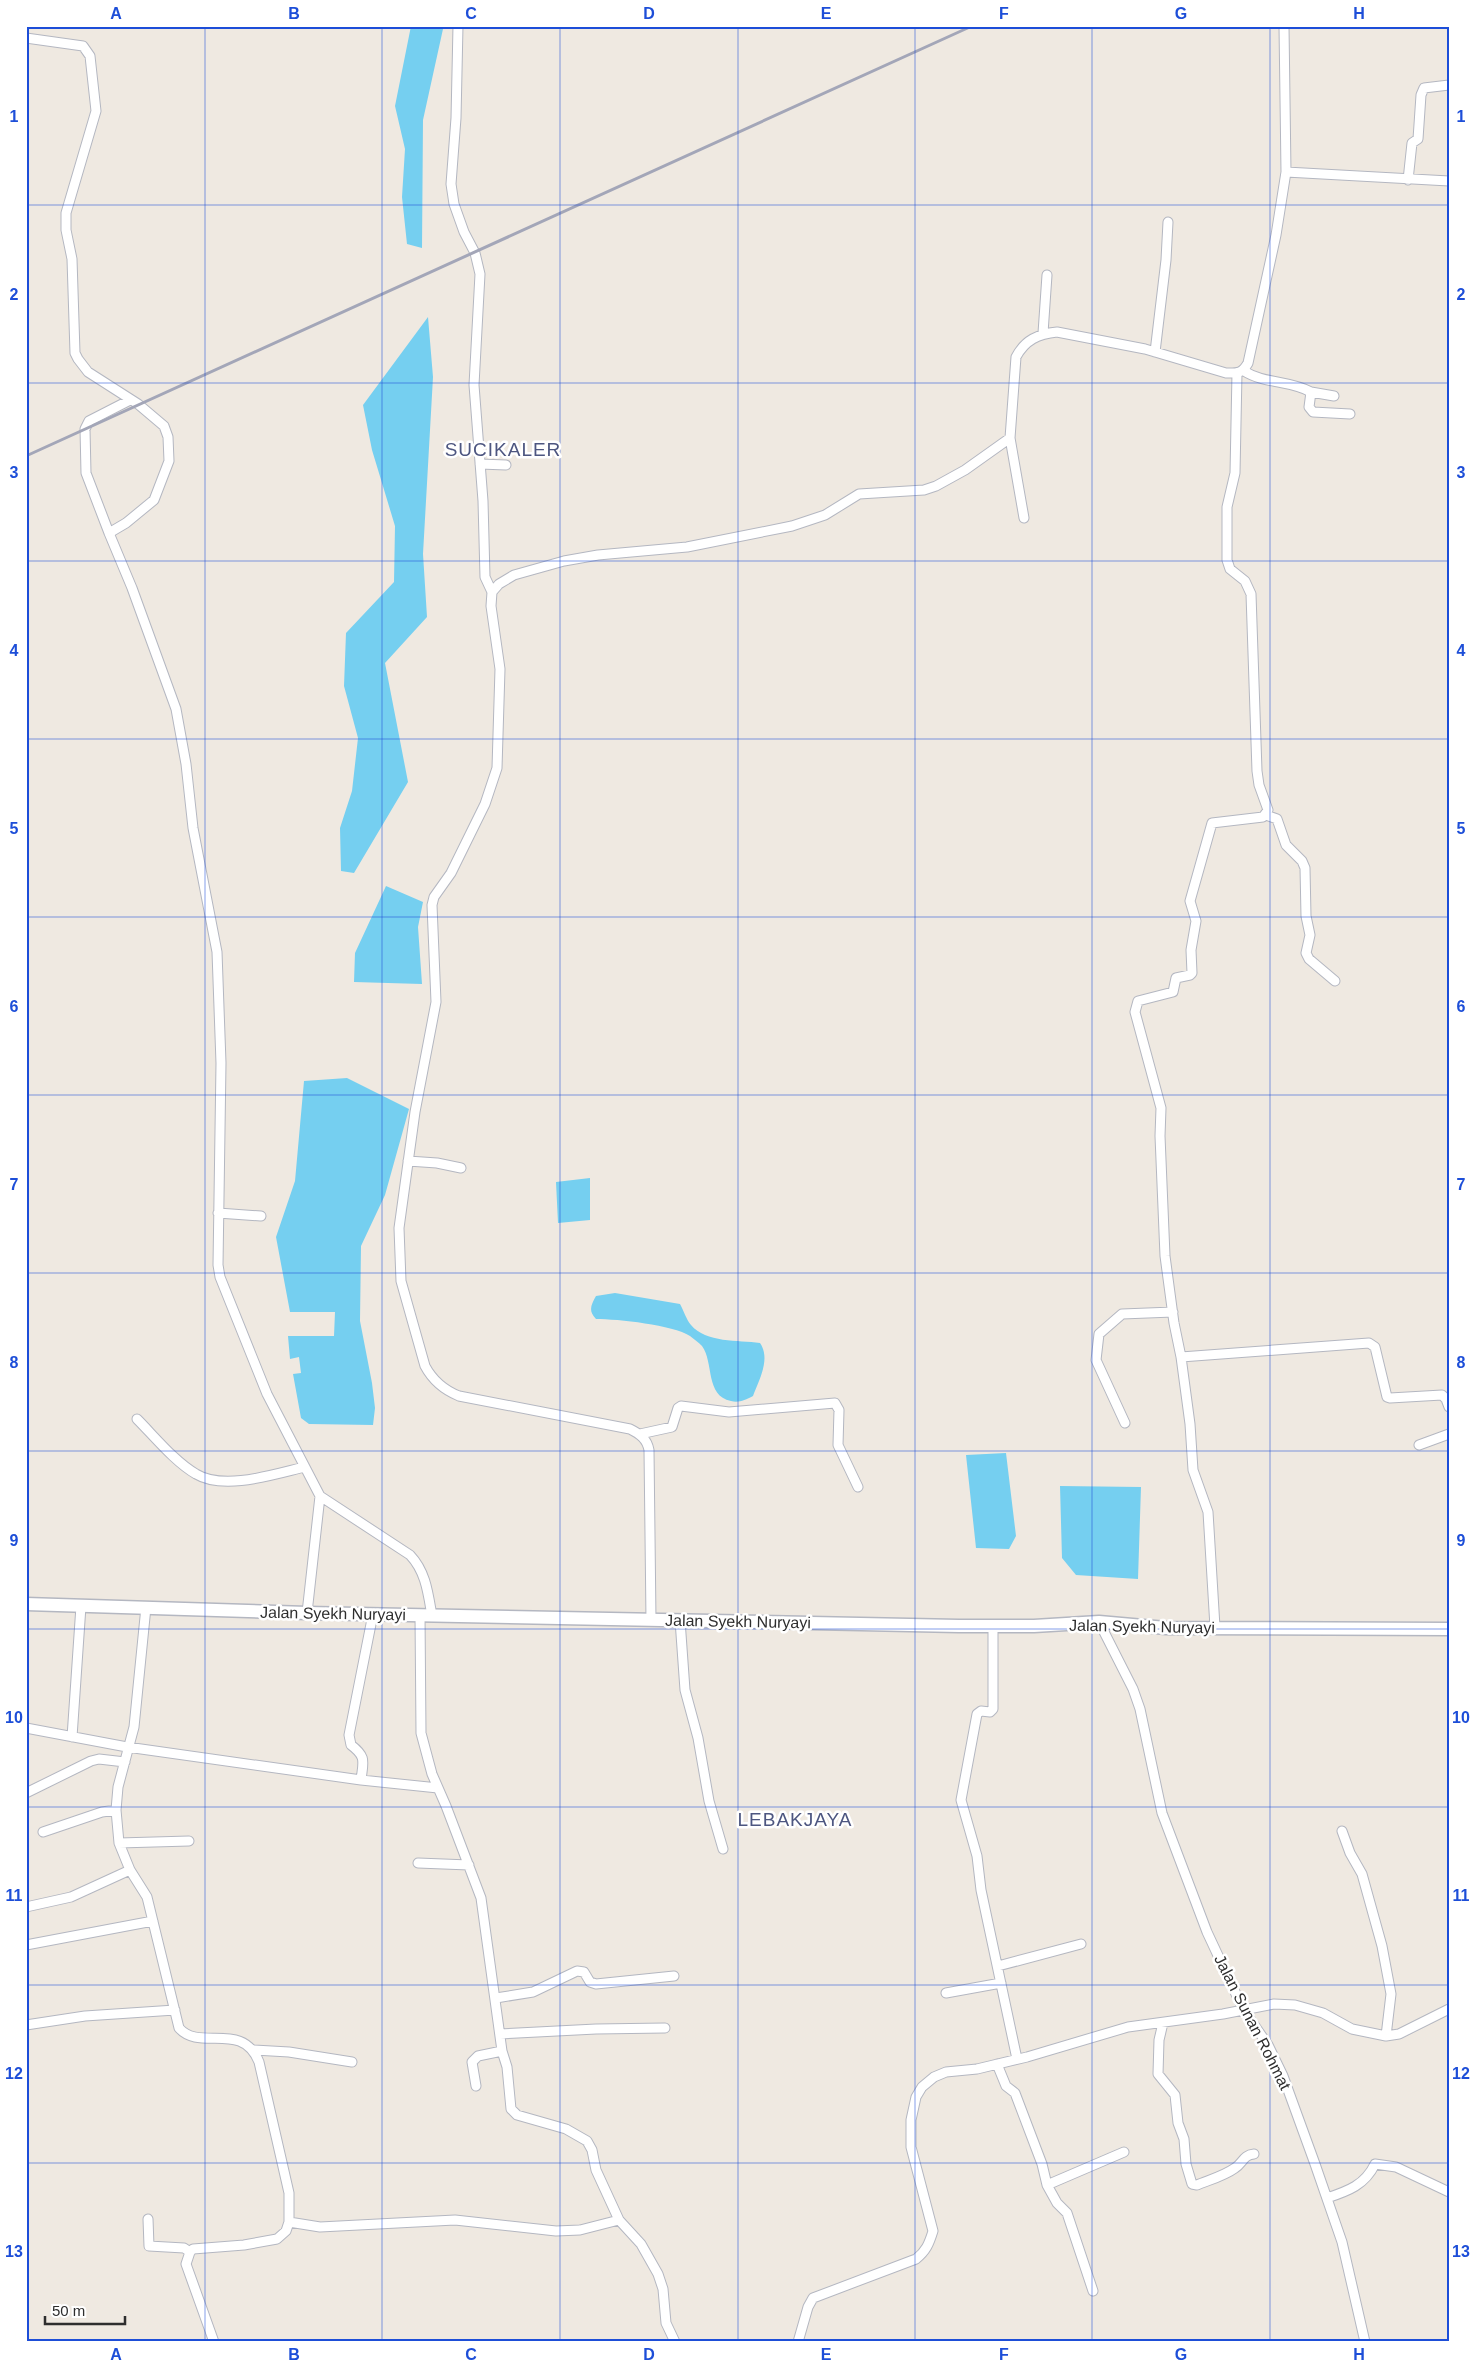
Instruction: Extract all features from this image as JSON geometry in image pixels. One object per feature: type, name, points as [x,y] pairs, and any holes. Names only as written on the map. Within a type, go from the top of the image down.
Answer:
[{"type":"main road","name":"Jalan Syekh Nuryayi","points":[[26,1604],[307,1613],[651,1620],[993,1626],[1034,1626],[1099,1622],[1166,1628],[1449,1629]]},
{"type":"street","points":[[458,26],[452,184],[454,204],[464,232],[476,253],[480,274],[474,385],[485,578],[492,592],[491,606],[500,669],[497,768],[485,804],[451,873],[434,897],[432,905],[436,1002],[415,1112],[399,1228],[401,1281],[425,1366],[430,1374],[447,1391],[459,1396],[630,1430],[640,1434],[672,1427],[678,1408],[681,1406],[729,1412],[835,1403],[839,1410],[838,1445],[858,1487]]},
{"type":"street","points":[[1266,814],[1268,810],[1259,784],[1257,771],[1251,594],[1245,581],[1230,569],[1228,560],[1227,507],[1234,473],[1240,372],[1248,364],[1276,235],[1286,172],[1284,26]]},
{"type":"street","points":[[26,38],[83,46],[90,56],[96,110],[66,213],[66,230],[72,259],[75,353],[88,372],[138,404],[164,426],[168,437],[170,461],[154,500],[126,524],[109,533]]},
{"type":"street","points":[[1408,180],[1412,143],[1418,139],[1420,95],[1424,88],[1449,85]]},
{"type":"street","points":[[1286,172],[1449,181]]},
{"type":"street","points":[[1154,352],[1166,260],[1168,222]]},
{"type":"street","points":[[1043,333],[1047,276]]},
{"type":"street","points":[[1024,518],[1010,438],[1016,358],[1020,349],[1032,338],[1043,333],[1066,334],[1154,352],[1226,373],[1240,372],[1255,378],[1334,396]]},
{"type":"street","points":[[1311,392],[1309,407],[1313,412],[1350,414]]},
{"type":"street","points":[[130,400],[89,421],[85,429],[86,473],[132,588],[176,709],[186,764],[193,828],[217,952],[221,1063],[218,1213],[218,1265],[220,1277],[267,1394],[320,1496],[410,1555],[418,1563],[426,1583],[420,1727],[429,1766],[469,1866],[483,1907],[502,2051],[507,2068],[511,2109],[517,2115],[566,2129],[588,2141],[596,2170],[619,2220],[641,2244],[658,2274],[663,2289],[666,2323],[675,2342]]},
{"type":"street","points":[[492,592],[499,584],[514,575],[547,565],[598,554],[687,547],[718,541],[813,520],[859,494],[924,490],[936,486],[965,470],[1010,438]]},
{"type":"street","points":[[480,464],[506,465]]},
{"type":"street","points":[[1215,1627],[1208,1512],[1193,1470],[1182,1357],[1172,1312],[1165,1249],[1160,1136],[1161,1108],[1137,1023],[1136,1005],[1142,999],[1173,992],[1176,978],[1192,973],[1191,950],[1196,921],[1190,902],[1214,821],[1249,820],[1266,814],[1277,819],[1286,845],[1302,861],[1305,868],[1306,916],[1310,935],[1306,953],[1309,959],[1335,981]]},
{"type":"street","points":[[408,1161],[437,1163],[461,1168]]},
{"type":"street","points":[[218,1213],[260,1216]]},
{"type":"street","points":[[1125,1424],[1097,1365],[1099,1334],[1122,1314],[1172,1312]]},
{"type":"street","points":[[1182,1357],[1369,1343],[1375,1347],[1387,1397],[1442,1395],[1449,1407]]},
{"type":"street","points":[[137,1418],[189,1470],[208,1479],[252,1479],[305,1467]]},
{"type":"street","points":[[640,1434],[649,1450],[651,1620]]},
{"type":"street","points":[[1419,1445],[1449,1434]]},
{"type":"street","points":[[307,1613],[320,1496]]},
{"type":"street","points":[[72,1737],[81,1606]]},
{"type":"street","points":[[146,1607],[134,1727],[118,1787],[116,1810],[118,1843],[130,1870],[146,1892],[179,2028],[184,2034],[237,2041],[245,2043],[254,2050],[259,2062],[289,2193],[289,2222],[286,2231],[277,2239],[244,2246],[193,2249],[190,2252],[186,2264],[214,2342]]},
{"type":"street","points":[[361,1780],[363,1759],[361,1753],[351,1745],[349,1735],[373,1614]]},
{"type":"street","points":[[680,1620],[685,1690],[698,1738],[709,1801],[723,1849]]},
{"type":"street","name":"Jalan Sunan Rohmat","points":[[1099,1622],[1133,1689],[1140,1708],[1162,1813],[1207,1932],[1243,2009],[1268,2045],[1283,2076],[1349,2265],[1364,2342]]},
{"type":"street","points":[[993,1626],[993,1709],[990,1712],[977,1714],[962,1800],[977,1856],[981,1890],[1017,2059]]},
{"type":"street","points":[[26,1728],[127,1748],[361,1780],[438,1788]]},
{"type":"street","points":[[26,1793],[91,1761],[99,1759],[125,1762]]},
{"type":"street","points":[[43,1832],[102,1812],[116,1810]]},
{"type":"street","points":[[1342,1832],[1350,1853],[1362,1874],[1382,1946],[1391,1994],[1386,2036]]},
{"type":"street","points":[[118,1843],[189,1841]]},
{"type":"street","points":[[418,1863],[469,1866]]},
{"type":"street","points":[[26,1907],[71,1897],[130,1870]]},
{"type":"street","points":[[26,1945],[153,1921]]},
{"type":"street","points":[[998,1966],[1081,1944]]},
{"type":"street","points":[[496,1998],[533,1992],[577,1971],[584,1972],[590,1982],[596,1984],[674,1976]]},
{"type":"street","points":[[946,1993],[1001,1983]]},
{"type":"street","points":[[798,2342],[808,2307],[813,2298],[916,2259],[924,2253],[933,2231],[911,2147],[911,2120],[916,2098],[922,2087],[934,2077],[946,2072],[1017,2059],[1128,2027],[1274,2004],[1295,2005],[1323,2013],[1352,2029],[1386,2036],[1398,2034],[1449,2010]]},
{"type":"street","points":[[26,2024],[84,2016],[176,2010]]},
{"type":"street","points":[[1163,2023],[1158,2074],[1175,2095],[1192,2184],[1197,2185],[1226,2174],[1237,2167],[1248,2155],[1254,2154]]},
{"type":"street","points":[[500,2034],[596,2029],[665,2028]]},
{"type":"street","points":[[254,2050],[289,2052],[352,2062]]},
{"type":"street","points":[[476,2086],[472,2062],[478,2056],[502,2051]]},
{"type":"street","points":[[997,2064],[1006,2086],[1015,2093],[1042,2164],[1046,2185],[1057,2203],[1067,2213],[1093,2291]]},
{"type":"street","points":[[1046,2185],[1124,2152]]},
{"type":"street","points":[[1327,2198],[1352,2190],[1371,2173],[1375,2164],[1396,2167],[1449,2192]]},
{"type":"street","points":[[148,2219],[149,2246],[184,2248],[190,2252]]},
{"type":"street","points":[[289,2222],[320,2227],[455,2220],[556,2231],[580,2230],[619,2220]]},
{"type":"water","points":[[411,26],[443,29],[423,120],[422,248],[407,244],[402,197],[405,149],[395,106]]},
{"type":"water","points":[[428,317],[433,377],[423,554],[427,617],[385,663],[408,782],[354,873],[341,871],[340,828],[352,791],[358,738],[344,686],[346,633],[394,582],[395,526],[372,450],[363,405]]},
{"type":"water","points":[[386,886],[423,902],[418,927],[422,984],[354,982],[355,953]]},
{"type":"water","points":[[347,1078],[409,1109],[385,1195],[361,1246],[360,1321],[372,1383],[375,1408],[373,1425],[309,1424],[301,1418],[293,1374],[301,1373],[299,1357],[290,1359],[288,1336],[334,1336],[335,1312],[290,1312],[276,1237],[295,1181],[304,1081]]},
{"type":"water","points":[[590,1178],[590,1220],[558,1223],[556,1182]]},
{"type":"water","points":[[615,1293],[680,1304],[691,1325],[705,1335],[723,1340],[760,1343],[763,1349],[764,1363],[753,1396],[734,1402],[723,1398],[717,1393],[711,1378],[706,1353],[702,1346],[682,1332],[631,1321],[596,1319],[591,1308],[596,1296]]},
{"type":"water","points":[[1006,1453],[1016,1536],[1009,1549],[976,1548],[966,1455]]},
{"type":"water","points":[[1060,1486],[1141,1487],[1138,1579],[1076,1575],[1062,1558]]},
{"type":"railway","points":[[26,456],[972,26]]},
{"type":"district","name":"SUCIKALER","points":[[503,449]]},
{"type":"district","name":"LEBAKJAYA","points":[[795,1819]]}]
